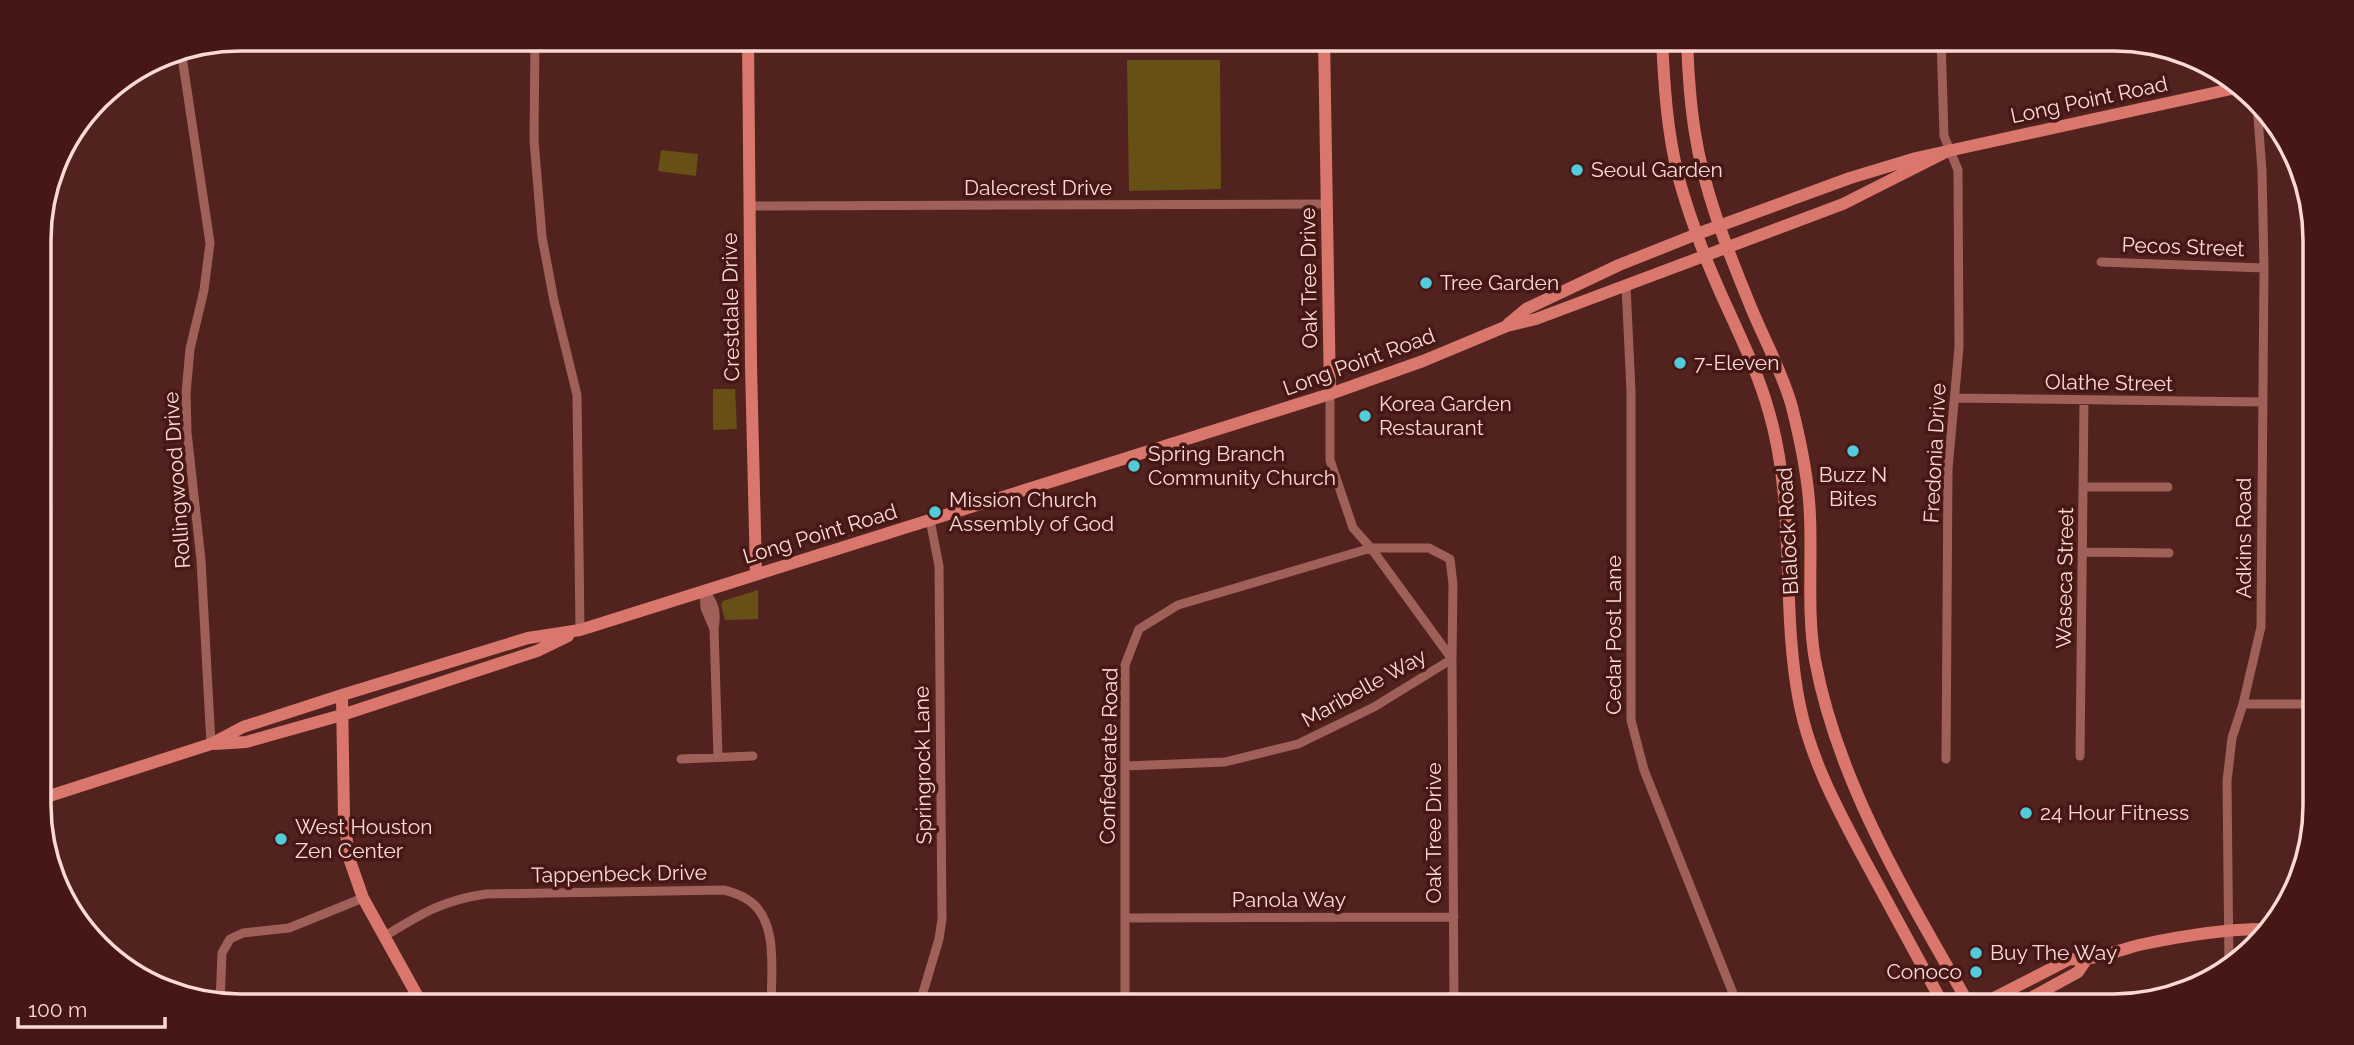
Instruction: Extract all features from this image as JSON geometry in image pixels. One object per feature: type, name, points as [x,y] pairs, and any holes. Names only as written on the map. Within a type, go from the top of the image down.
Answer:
[{"type":"main road","name":"Crestdale Drive","points":[[748,51],[756,575]]},
{"type":"main road","name":"Oak Tree Drive","points":[[1324,51],[1330,394]]},
{"type":"main road","name":"Blalock Road","points":[[1662,51],[1664,89],[1678,174],[1705,256],[1770,413],[1783,477],[1792,660],[1801,709],[1835,805],[1938,994]]},
{"type":"main road","name":"Blalock Road","points":[[1687,51],[1694,132],[1703,174],[1727,248],[1791,403],[1806,477],[1810,517],[1814,656],[1836,744],[1890,861],[1963,994]]},
{"type":"main road","points":[[1663,65],[1688,65]]},
{"type":"main road","name":"Long Point Road","points":[[1507,326],[1526,309],[1619,265],[1697,233],[1850,178],[1950,150],[2228,90]]},
{"type":"main road","name":"Long Point Road","points":[[211,744],[246,742],[342,715],[537,651],[580,630],[1330,394],[1507,326],[1536,319],[1843,204],[1950,150]]},
{"type":"main road","points":[[1770,413],[1791,403]]},
{"type":"main road","points":[[1786,564],[1810,564]]},
{"type":"main road","name":"Long Point Road","points":[[51,795],[211,744],[243,727],[342,695],[528,638],[580,630]]},
{"type":"main road","points":[[342,695],[349,858],[363,898],[417,994]]},
{"type":"main road","points":[[1815,753],[1836,744]]},
{"type":"main road","points":[[1869,867],[1890,861]]},
{"type":"main road","points":[[2001,994],[2070,959],[2086,960],[2138,946],[2230,929],[2256,929]]},
{"type":"main road","points":[[2038,994],[2078,972],[2086,960]]},
{"type":"street","points":[[536,51],[534,141],[542,237],[554,301],[577,395],[580,630]]},
{"type":"street","name":"Fredonia Drive","points":[[1941,51],[1944,136],[1958,170],[1959,347],[1948,469],[1947,759]]},
{"type":"street","name":"Rollingwood Drive","points":[[182,60],[210,243],[204,290],[190,349],[186,393],[187,432],[201,560],[211,744]]},
{"type":"street","name":"Adkins Road","points":[[2229,955],[2227,781],[2232,738],[2261,627],[2264,268],[2258,118]]},
{"type":"street","name":"Dalecrest Drive","points":[[749,205],[1326,204]]},
{"type":"street","name":"Pecos Street","points":[[2101,261],[2264,268]]},
{"type":"street","name":"Cedar Post Lane","points":[[1626,286],[1631,391],[1631,720],[1644,770],[1733,994]]},
{"type":"street","name":"Oak Tree Drive","points":[[1330,394],[1330,460],[1353,528],[1371,548],[1452,659]]},
{"type":"street","name":"Olathe Street","points":[[1955,398],[2263,402]]},
{"type":"street","name":"Waseca Street","points":[[2080,755],[2084,401]]},
{"type":"street","points":[[2084,487],[2168,487]]},
{"type":"street","name":"Springrock Lane","points":[[923,994],[939,939],[942,919],[939,566],[930,520]]},
{"type":"street","name":"Oak Tree Drive","points":[[1371,548],[1429,548],[1450,559],[1453,584],[1454,994]]},
{"type":"street","name":"Confederate Road","points":[[1125,994],[1125,665],[1139,629],[1178,605],[1371,548]]},
{"type":"street","points":[[2083,552],[2169,553]]},
{"type":"street","points":[[704,591],[713,601],[717,616],[714,629],[718,756]]},
{"type":"street","name":"Maribelle Way","points":[[1125,766],[1226,762],[1298,744],[1374,707],[1452,659]]},
{"type":"street","points":[[2243,704],[2303,704]]},
{"type":"street","points":[[681,759],[753,756]]},
{"type":"street","name":"Tappenbeck Drive","points":[[385,936],[430,908],[458,898],[486,894],[724,890],[747,898],[763,917],[771,943],[771,994]]},
{"type":"street","points":[[220,993],[222,953],[230,939],[243,933],[289,928],[363,898]]},
{"type":"street","name":"Panola Way","points":[[1125,918],[1454,917]]},
{"type":"shaded area","points":[[1127,60],[1220,60],[1221,189],[1129,191]]},
{"type":"shaded area","points":[[661,150],[698,154],[696,176],[658,171]]},
{"type":"shaded area","points":[[713,389],[735,389],[737,429],[713,430]]},
{"type":"shaded area","points":[[758,590],[758,619],[725,620],[721,605],[723,601]]},
{"type":"place","name":"Seoul Garden","points":[[1577,170]]},
{"type":"place","name":"Tree Garden","points":[[1426,283]]},
{"type":"place","name":"7-Eleven","points":[[1680,363]]},
{"type":"place","name":"Korea Garden Restaurant","points":[[1365,416]]},
{"type":"place","name":"Buzz N Bites","points":[[1853,451]]},
{"type":"place","name":"Spring Branch Community Church","points":[[1134,466]]},
{"type":"place","name":"Mission Church Assembly of God","points":[[935,512]]},
{"type":"place","name":"24 Hour Fitness","points":[[2026,813]]},
{"type":"place","name":"West Houston Zen Center","points":[[281,839]]},
{"type":"place","name":"Buy The Way","points":[[1976,953]]},
{"type":"place","name":"Conoco","points":[[1976,972]]}]
